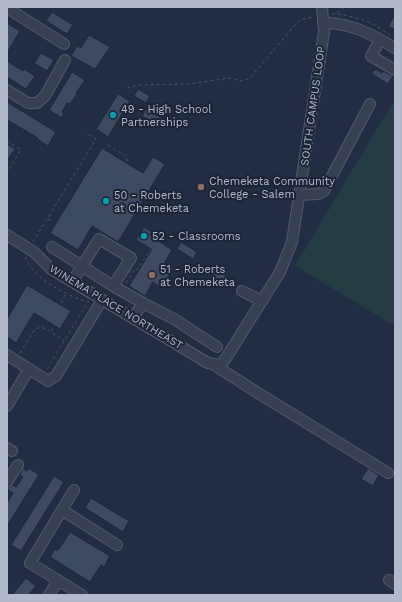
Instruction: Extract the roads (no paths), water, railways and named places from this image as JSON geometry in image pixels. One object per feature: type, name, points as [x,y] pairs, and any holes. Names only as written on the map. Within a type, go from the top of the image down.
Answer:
[{"type":"street","points":[[7,8],[64,44]]},
{"type":"street","points":[[323,16],[394,46]]},
{"type":"street","name":"SOUTH CAMPUS LOOP","points":[[211,364],[222,363],[226,358],[280,272],[292,242],[320,62],[324,32],[323,16]]},
{"type":"street","points":[[380,40],[371,56],[395,70]]},
{"type":"street","points":[[7,90],[28,103],[37,103],[45,96],[66,60]]},
{"type":"street","points":[[300,195],[318,194],[324,191],[370,104]]},
{"type":"street","name":"WINEMA PLACE NORTHEAST","points":[[7,235],[34,252],[51,269],[388,472]]},
{"type":"street","points":[[72,282],[99,238],[131,258],[123,286]]},
{"type":"street","points":[[52,247],[82,266],[123,286],[143,303],[174,319],[217,347]]},
{"type":"street","points":[[242,291],[262,301]]},
{"type":"street","points":[[7,355],[48,382],[56,376],[102,300]]},
{"type":"street","points":[[134,318],[143,303]]},
{"type":"street","points":[[7,406],[29,369]]},
{"type":"street","points":[[7,482],[18,465]]},
{"type":"street","points":[[74,490],[30,563],[82,595]]},
{"type":"street","points":[[62,510],[117,546]]},
{"type":"street","points":[[49,595],[58,580]]},
{"type":"place","name":"49 - High School Partnerships","points":[[113,115]]},
{"type":"place","name":"Chemeketa Community College - Salem","points":[[201,187]]},
{"type":"place","name":"50 - Roberts at Chemeketa","points":[[106,201]]},
{"type":"place","name":"52 - Classrooms","points":[[144,236]]},
{"type":"place","name":"51 - Roberts at Chemeketa","points":[[152,275]]}]
